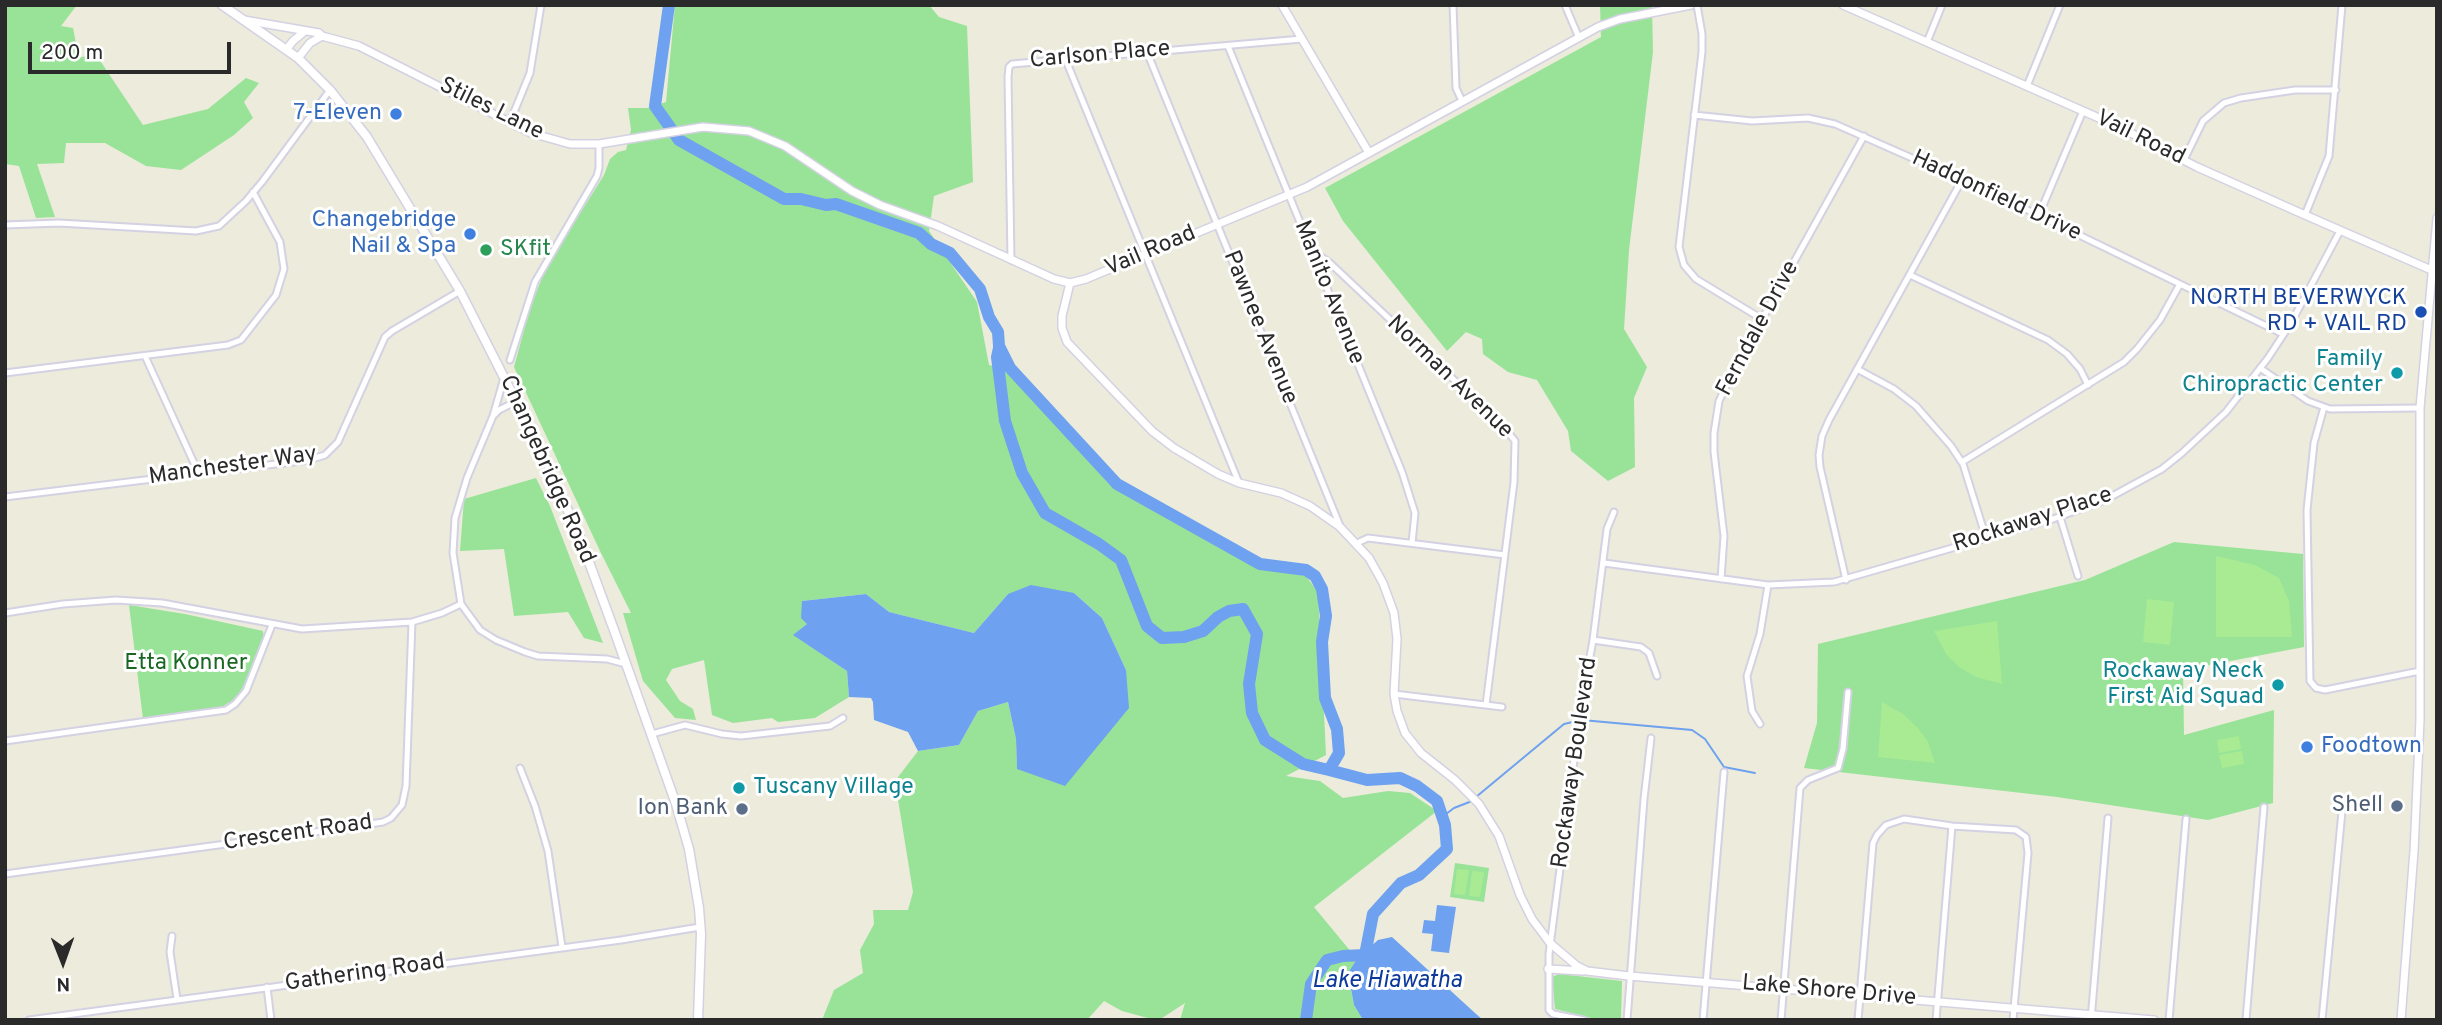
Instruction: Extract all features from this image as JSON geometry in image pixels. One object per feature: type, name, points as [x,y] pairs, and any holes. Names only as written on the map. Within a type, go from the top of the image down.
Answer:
[{"type":"main road","name":"Changebridge Road","points":[[222,5],[298,58],[330,90],[368,137],[460,291],[546,460],[582,543],[652,734],[689,849],[700,927],[698,1020]]},
{"type":"street","points":[[510,122],[530,73],[541,5]]},
{"type":"street","points":[[1282,5],[1369,153]]},
{"type":"street","points":[[1453,5],[1456,88],[1462,101]]},
{"type":"street","points":[[1565,5],[1579,38]]},
{"type":"street","name":"Vail Road","points":[[1070,283],[1145,255],[1307,187],[1579,38],[1620,19],[1655,8],[1691,5]]},
{"type":"street","points":[[1697,5],[1702,41],[1678,242],[1689,272],[1703,285],[1762,319]]},
{"type":"street","name":"Vail Road","points":[[1843,5],[2083,111],[2340,231],[2435,271]]},
{"type":"street","points":[[1927,42],[1942,5]]},
{"type":"street","points":[[2026,86],[2060,5]]},
{"type":"street","points":[[2305,215],[2329,156],[2342,5]]},
{"type":"street","name":"Stiles Lane","points":[[242,19],[319,33],[352,44],[546,138],[570,144],[599,144]]},
{"type":"street","points":[[286,50],[306,31]]},
{"type":"street","points":[[298,58],[310,43],[322,36]]},
{"type":"street","name":"Carlson Place","points":[[1012,260],[1009,67],[1012,64],[1302,39]]},
{"type":"street","name":"Manito Avenue","points":[[1228,46],[1413,504],[1415,518],[1412,543]]},
{"type":"street","name":"Pawnee Avenue","points":[[1147,52],[1340,527]]},
{"type":"street","points":[[1065,58],[1239,483]]},
{"type":"street","points":[[5,225],[59,223],[204,231],[219,226],[253,192],[330,90]]},
{"type":"street","points":[[2184,160],[2203,121],[2224,103],[2295,90],[2336,90]]},
{"type":"street","points":[[2039,215],[2083,111]]},
{"type":"street","name":"Haddonfield Drive","points":[[1694,115],[1752,121],[1808,118],[1835,124],[2039,215],[2284,334]]},
{"type":"street","points":[[510,360],[535,282],[597,176],[599,144],[693,128],[725,127],[761,135],[785,146],[867,199],[938,226],[1054,279],[1070,283],[1062,316],[1062,328],[1070,346],[1152,431],[1198,463],[1239,483],[1298,500],[1340,527],[1357,543],[1377,569],[1394,613],[1397,639],[1394,695],[1400,723],[1412,743],[1431,763],[1455,780],[1479,804],[1499,836],[1525,907],[1550,943],[1587,971]]},
{"type":"street","name":"Ferndale Drive","points":[[1721,579],[1724,536],[1714,452],[1716,415],[1722,392],[1864,136]]},
{"type":"street","points":[[1846,580],[1824,488],[1819,454],[1822,436],[1962,180]]},
{"type":"street","points":[[5,373],[237,342],[248,334],[276,295],[283,278],[282,251],[274,229],[253,192]]},
{"type":"street","points":[[2401,1020],[2414,851],[2422,671],[2420,408],[2435,271],[2437,218]]},
{"type":"street","name":"Rockaway Place","points":[[1604,563],[1768,585],[1818,584],[1846,580],[2060,517],[2126,490],[2162,469],[2225,412],[2284,334],[2308,295],[2340,231]]},
{"type":"street","name":"Norman Avenue","points":[[1310,249],[1330,263],[1513,437],[1516,444],[1486,705]]},
{"type":"street","points":[[1910,275],[2048,340],[2067,354],[2080,369],[2088,385]]},
{"type":"street","points":[[1962,462],[2109,373],[2137,349],[2161,320],[2180,284]]},
{"type":"street","name":"Manchester Way","points":[[5,497],[309,460],[331,451],[338,442],[385,337],[460,291]]},
{"type":"street","points":[[145,356],[199,474]]},
{"type":"street","points":[[2260,368],[2293,392],[2324,407],[2420,408]]},
{"type":"street","points":[[1857,369],[1894,389],[1935,425],[1962,462],[1986,538]]},
{"type":"street","points":[[504,376],[494,416],[467,478],[455,518],[453,553],[461,604],[480,630],[510,646],[538,656],[607,659],[626,664]]},
{"type":"street","points":[[494,416],[499,410],[517,401]]},
{"type":"street","points":[[2324,407],[2314,443],[2307,510],[2309,677],[2316,688],[2325,690],[2422,671]]},
{"type":"street","name":"Rockaway Boulevard","points":[[1584,1020],[1553,1014],[1548,1005],[1548,969],[1581,706],[1593,640],[1607,529],[1614,512]]},
{"type":"street","points":[[2060,517],[2078,576]]},
{"type":"street","points":[[1357,543],[1368,538],[1505,555]]},
{"type":"street","points":[[1760,724],[1752,711],[1747,676],[1760,634],[1768,585]]},
{"type":"street","points":[[5,613],[63,604],[116,600],[162,603],[302,629],[412,622],[461,604]]},
{"type":"street","name":"Crescent Road","points":[[5,874],[342,828],[383,822],[391,818],[402,804],[407,786],[412,622]]},
{"type":"street","points":[[5,741],[226,710],[246,691],[272,625]]},
{"type":"street","points":[[1593,640],[1642,647],[1649,653],[1657,676]]},
{"type":"street","points":[[1781,1020],[1800,788],[1808,780],[1838,768],[1843,749],[1848,692]]},
{"type":"street","points":[[1394,695],[1502,707]]},
{"type":"street","points":[[652,734],[685,724],[741,736],[830,726],[843,718]]},
{"type":"street","points":[[1627,1020],[1651,738]]},
{"type":"street","points":[[520,768],[545,839],[562,947]]},
{"type":"street","points":[[1703,1020],[1724,772]]},
{"type":"street","points":[[2322,1020],[2343,801]]},
{"type":"street","points":[[2246,1020],[2264,807]]},
{"type":"street","points":[[2092,1017],[2108,818]]},
{"type":"street","points":[[2169,1020],[2186,819]]},
{"type":"street","points":[[1858,1020],[1873,843],[1886,825],[1899,820],[2016,830],[2024,834],[2028,842],[2028,853],[2013,1020]]},
{"type":"street","points":[[1936,1020],[1952,826]]},
{"type":"street","name":"Gathering Road","points":[[29,1020],[700,927]]},
{"type":"street","points":[[172,936],[170,952],[177,999]]},
{"type":"street","name":"Lake Shore Drive","points":[[1548,969],[2014,1007],[2092,1017],[2154,1020]]},
{"type":"street","points":[[267,987],[271,1020]]},
{"type":"green space","points":[[5,5],[77,5],[61,26],[73,28],[79,58],[95,53],[143,125],[208,109],[246,78],[259,83],[244,102],[253,118],[234,135],[181,170],[146,166],[105,143],[66,143],[64,163],[37,164],[55,217],[36,218],[19,166],[5,164]]},
{"type":"green space","points":[[675,5],[929,5],[939,17],[967,26],[973,182],[934,196],[929,231],[977,302],[989,365],[1005,368],[1109,484],[1258,568],[1306,576],[1318,592],[1326,755],[1286,776],[1320,781],[1343,798],[1388,791],[1410,793],[1437,811],[1314,907],[1357,959],[1348,974],[1354,1005],[1363,1020],[1180,1020],[1185,1003],[1155,1020],[1122,1011],[1104,1001],[1087,1020],[822,1020],[834,990],[863,973],[860,950],[874,924],[873,910],[908,910],[913,892],[895,781],[918,751],[959,745],[978,711],[1008,702],[1016,739],[1017,769],[1126,670],[1102,618],[1074,593],[1008,594],[974,633],[889,612],[866,594],[802,601],[807,624],[794,635],[847,671],[849,697],[815,718],[778,722],[772,718],[733,723],[712,715],[704,660],[672,669],[666,680],[680,701],[693,709],[696,720],[675,718],[643,681],[623,613],[631,613],[514,367],[530,308],[546,268],[604,175],[610,159],[618,152],[626,150],[631,130],[628,108],[647,108],[666,102]]},
{"type":"green space","points":[[1600,5],[1652,5],[1653,52],[1629,250],[1624,329],[1647,367],[1634,398],[1635,467],[1608,481],[1571,451],[1568,431],[1537,380],[1508,372],[1483,354],[1482,339],[1466,332],[1447,351],[1343,221],[1325,188],[1601,37]]},
{"type":"green space","points":[[536,478],[550,506],[603,643],[584,638],[568,612],[514,616],[504,549],[460,551],[464,499]]},
{"type":"green space","points":[[2174,542],[2303,554],[2304,647],[2183,670],[2184,735],[2274,710],[2273,803],[2208,820],[2057,797],[1804,768],[1817,723],[1818,644],[2085,580]]},
{"type":"green space","points":[[2216,556],[2255,565],[2279,578],[2289,601],[2292,637],[2216,637]]},
{"type":"green space","points":[[2147,599],[2174,602],[2170,645],[2143,642]]},
{"type":"green space","name":"Etta Konner","points":[[129,605],[263,631],[264,638],[246,682],[236,698],[222,707],[143,719]]},
{"type":"green space","points":[[1997,621],[2002,684],[1976,677],[1959,667],[1946,654],[1934,631]]},
{"type":"green space","points":[[1882,702],[1903,714],[1917,727],[1927,740],[1935,763],[1878,757]]},
{"type":"green space","points":[[2239,736],[2241,749],[2219,753],[2217,740]]},
{"type":"green space","points":[[2242,751],[2244,764],[2222,768],[2219,755]]},
{"type":"green space","points":[[1455,863],[1489,868],[1484,902],[1450,897]]},
{"type":"green space","points":[[1457,869],[1469,870],[1465,895],[1454,894]]},
{"type":"green space","points":[[1472,871],[1484,872],[1480,897],[1469,896]]},
{"type":"green space","points":[[1559,974],[1622,981],[1621,1020],[1599,1020],[1555,1009],[1552,977]]},
{"type":"water","points":[[1031,585],[1074,593],[1102,618],[1126,670],[1129,708],[1065,786],[1017,769],[1016,739],[1008,702],[978,711],[959,745],[918,751],[908,732],[874,720],[871,698],[849,697],[847,671],[793,635],[807,624],[801,618],[802,601],[866,594],[889,612],[974,633],[1008,594]]},
{"type":"water","points":[[1437,905],[1456,907],[1449,953],[1431,951],[1433,934],[1422,933],[1424,920],[1435,921]]},
{"type":"water","name":"Lake Hiawatha","points":[[1392,937],[1483,1020],[1363,1020],[1354,1005],[1348,973],[1357,959],[1378,940]]},
{"type":"waterway","points":[[669,5],[655,106],[679,140],[784,199],[836,204],[919,233],[931,244],[950,253],[980,289],[989,317],[998,332],[999,346],[1010,368],[1117,484],[1260,564],[1306,570],[1315,576],[1322,589],[1326,616],[1322,642],[1325,698],[1337,729],[1339,753],[1329,770],[1367,780],[1400,778],[1417,786],[1437,801],[1445,825],[1447,849],[1419,875],[1401,883],[1373,914],[1365,955],[1327,960],[1311,984],[1306,1020]]},
{"type":"waterway","points":[[999,348],[997,357],[1005,421],[1022,473],[1045,513],[1121,560],[1147,626],[1162,638],[1184,637],[1203,631],[1218,617],[1229,611],[1243,609],[1257,634],[1249,684],[1252,713],[1265,740],[1303,764],[1329,770]]},
{"type":"waterway","points":[[1582,720],[1692,730],[1705,739],[1724,767],[1755,773]]},
{"type":"waterway","points":[[1476,797],[1564,724],[1577,721]]},
{"type":"waterway","points":[[1442,817],[1454,808],[1472,801]]},
{"type":"place","name":"7-Eleven","points":[[396,114]]},
{"type":"place","name":"Changebridge Nail & Spa","points":[[470,234]]},
{"type":"place","name":"SKfit","points":[[486,250]]},
{"type":"place","name":"NORTH BEVERWYCK RD + VAIL RD","points":[[2421,312]]},
{"type":"place","name":"Family Chiropractic Center","points":[[2397,373]]},
{"type":"place","name":"Rockaway Neck First Aid Squad","points":[[2278,685]]},
{"type":"place","name":"Foodtown","points":[[2307,747]]},
{"type":"place","name":"Tuscany Village","points":[[739,788]]},
{"type":"place","name":"Shell","points":[[2397,806]]},
{"type":"place","name":"Ion Bank","points":[[742,809]]}]
